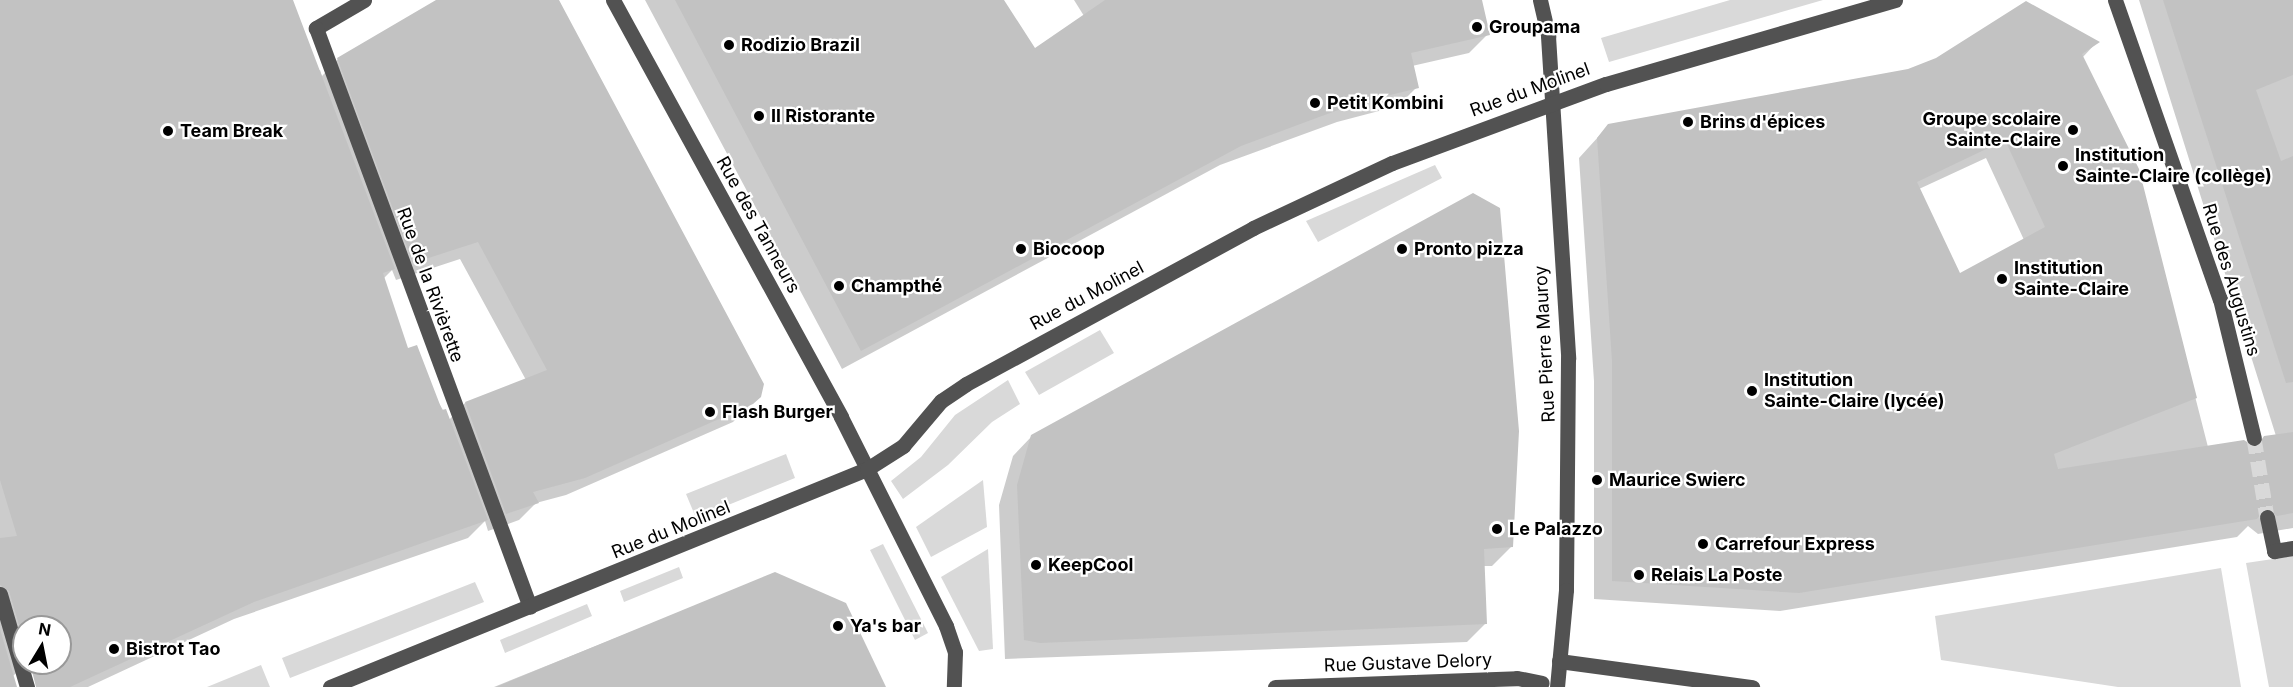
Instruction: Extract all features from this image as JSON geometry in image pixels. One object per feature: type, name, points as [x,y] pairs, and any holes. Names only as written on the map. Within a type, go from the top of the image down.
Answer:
[{"type":"street","name":"Rue de la Rivièrette","points":[[364,0],[316,28],[530,607]]},
{"type":"street","name":"Rue des Tanneurs","points":[[613,0],[867,469],[951,639],[957,666],[954,687]]},
{"type":"street","name":"Rue Pierre Mauroy","points":[[1540,0],[1548,36],[1568,389],[1566,590],[1557,687]]},
{"type":"street","name":"Rue du Molinel","points":[[330,687],[867,469],[903,446],[952,392],[1253,228],[1392,163],[1552,103],[1896,0]]},
{"type":"street","name":"Rue des Augustins","points":[[2115,0],[2220,299],[2254,438]]},
{"type":"street","points":[[2267,517],[2274,551],[2293,548]]},
{"type":"street","points":[[0,594],[27,687]]},
{"type":"street","points":[[1559,661],[1752,687]]},
{"type":"street","name":"Rue Gustave Delory","points":[[1275,687],[1517,678],[1542,683]]},
{"type":"shaded area","points":[[1730,0],[1823,0],[1609,62],[1601,38]]},
{"type":"shaded area","points":[[1435,165],[1442,178],[1318,242],[1306,221]]},
{"type":"shaded area","points":[[1100,330],[1114,353],[1039,395],[1025,372]]},
{"type":"shaded area","points":[[1008,380],[1020,404],[992,422],[948,465],[903,499],[891,481],[921,457],[955,415]]},
{"type":"shaded area","points":[[786,454],[795,478],[696,518],[686,494]]},
{"type":"shaded area","points":[[983,480],[987,527],[931,557],[916,527]]},
{"type":"shaded area","points":[[883,544],[928,633],[915,640],[870,550]]},
{"type":"shaded area","points":[[988,549],[993,649],[979,651],[941,577]]},
{"type":"shaded area","points":[[2293,556],[2293,687],[2269,687],[2246,563]]},
{"type":"shaded area","points":[[679,567],[683,578],[624,602],[620,591]]},
{"type":"shaded area","points":[[2221,568],[2241,687],[2118,687],[1941,660],[1935,616]]},
{"type":"shaded area","points":[[475,582],[484,602],[290,678],[282,658]]},
{"type":"shaded area","points":[[587,604],[592,616],[505,653],[500,640]]},
{"type":"shaded area","points":[[261,665],[270,687],[207,687]]},
{"type":"building","points":[[0,0],[293,0],[395,269],[383,273],[408,348],[417,345],[442,410],[446,409],[488,520],[254,602],[70,687],[36,687],[33,675],[72,675],[72,615],[16,615],[9,591],[0,585],[0,538],[17,536],[0,480]]},
{"type":"building","points":[[436,0],[559,0],[764,384],[761,397],[753,404],[585,478],[533,492],[539,503],[506,514],[465,402],[547,370],[478,242],[413,263],[337,58]]},
{"type":"building","points":[[675,0],[1004,0],[1035,48],[1105,0],[1482,0],[1490,35],[1411,53],[1419,88],[1357,103],[1241,146],[861,351]]},
{"type":"building","points":[[2163,0],[2293,0],[2293,75],[2256,90],[2281,161],[2293,156],[2293,382],[2286,383]]},
{"type":"building","points":[[2026,1],[2100,42],[2082,54],[2139,169],[2197,398],[2054,454],[2058,469],[2244,440],[2256,448],[2264,436],[2293,432],[2293,513],[2277,516],[2266,507],[2257,519],[1799,593],[1612,581],[1612,361],[1597,138],[1608,124],[1908,69],[1936,58]],"holes":[[[2005,140],[2045,227],[1960,273],[1917,182]]]},
{"type":"building","points":[[1473,193],[1500,208],[1519,431],[1513,547],[1484,549],[1487,624],[1040,643],[1024,640],[1017,485],[1031,435]]},
{"type":"building","points":[[775,572],[846,603],[886,687],[496,687]]},
{"type":"building","points":[[0,629],[17,687],[0,687]]},
{"type":"tunnel","points":[[2254,438],[2267,517]]},
{"type":"place","name":"Groupama","points":[[1477,27]]},
{"type":"place","name":"Rodizio Brazil","points":[[729,45]]},
{"type":"place","name":"Petit Kombini","points":[[1315,103]]},
{"type":"place","name":"Il Ristorante","points":[[759,116]]},
{"type":"place","name":"Brins d'épices","points":[[1688,122]]},
{"type":"place","name":"Groupe scolaire Sainte-Claire","points":[[2073,130]]},
{"type":"place","name":"Team Break","points":[[168,131]]},
{"type":"place","name":"Institution Sainte-Claire (collège)","points":[[2063,166]]},
{"type":"place","name":"Biocoop","points":[[1021,249]]},
{"type":"place","name":"Pronto pizza","points":[[1402,249]]},
{"type":"place","name":"Institution Sainte-Claire","points":[[2002,279]]},
{"type":"place","name":"Champthé","points":[[839,286]]},
{"type":"place","name":"Institution Sainte-Claire (lycée)","points":[[1752,391]]},
{"type":"place","name":"Flash Burger","points":[[710,412]]},
{"type":"place","name":"Maurice Swierc","points":[[1597,480]]},
{"type":"place","name":"Le Palazzo","points":[[1497,529]]},
{"type":"place","name":"Carrefour Express","points":[[1703,544]]},
{"type":"place","name":"KeepCool","points":[[1036,565]]},
{"type":"place","name":"Relais La Poste","points":[[1639,575]]},
{"type":"place","name":"Ya's bar","points":[[838,626]]},
{"type":"place","name":"Bistrot Tao","points":[[114,649]]}]
